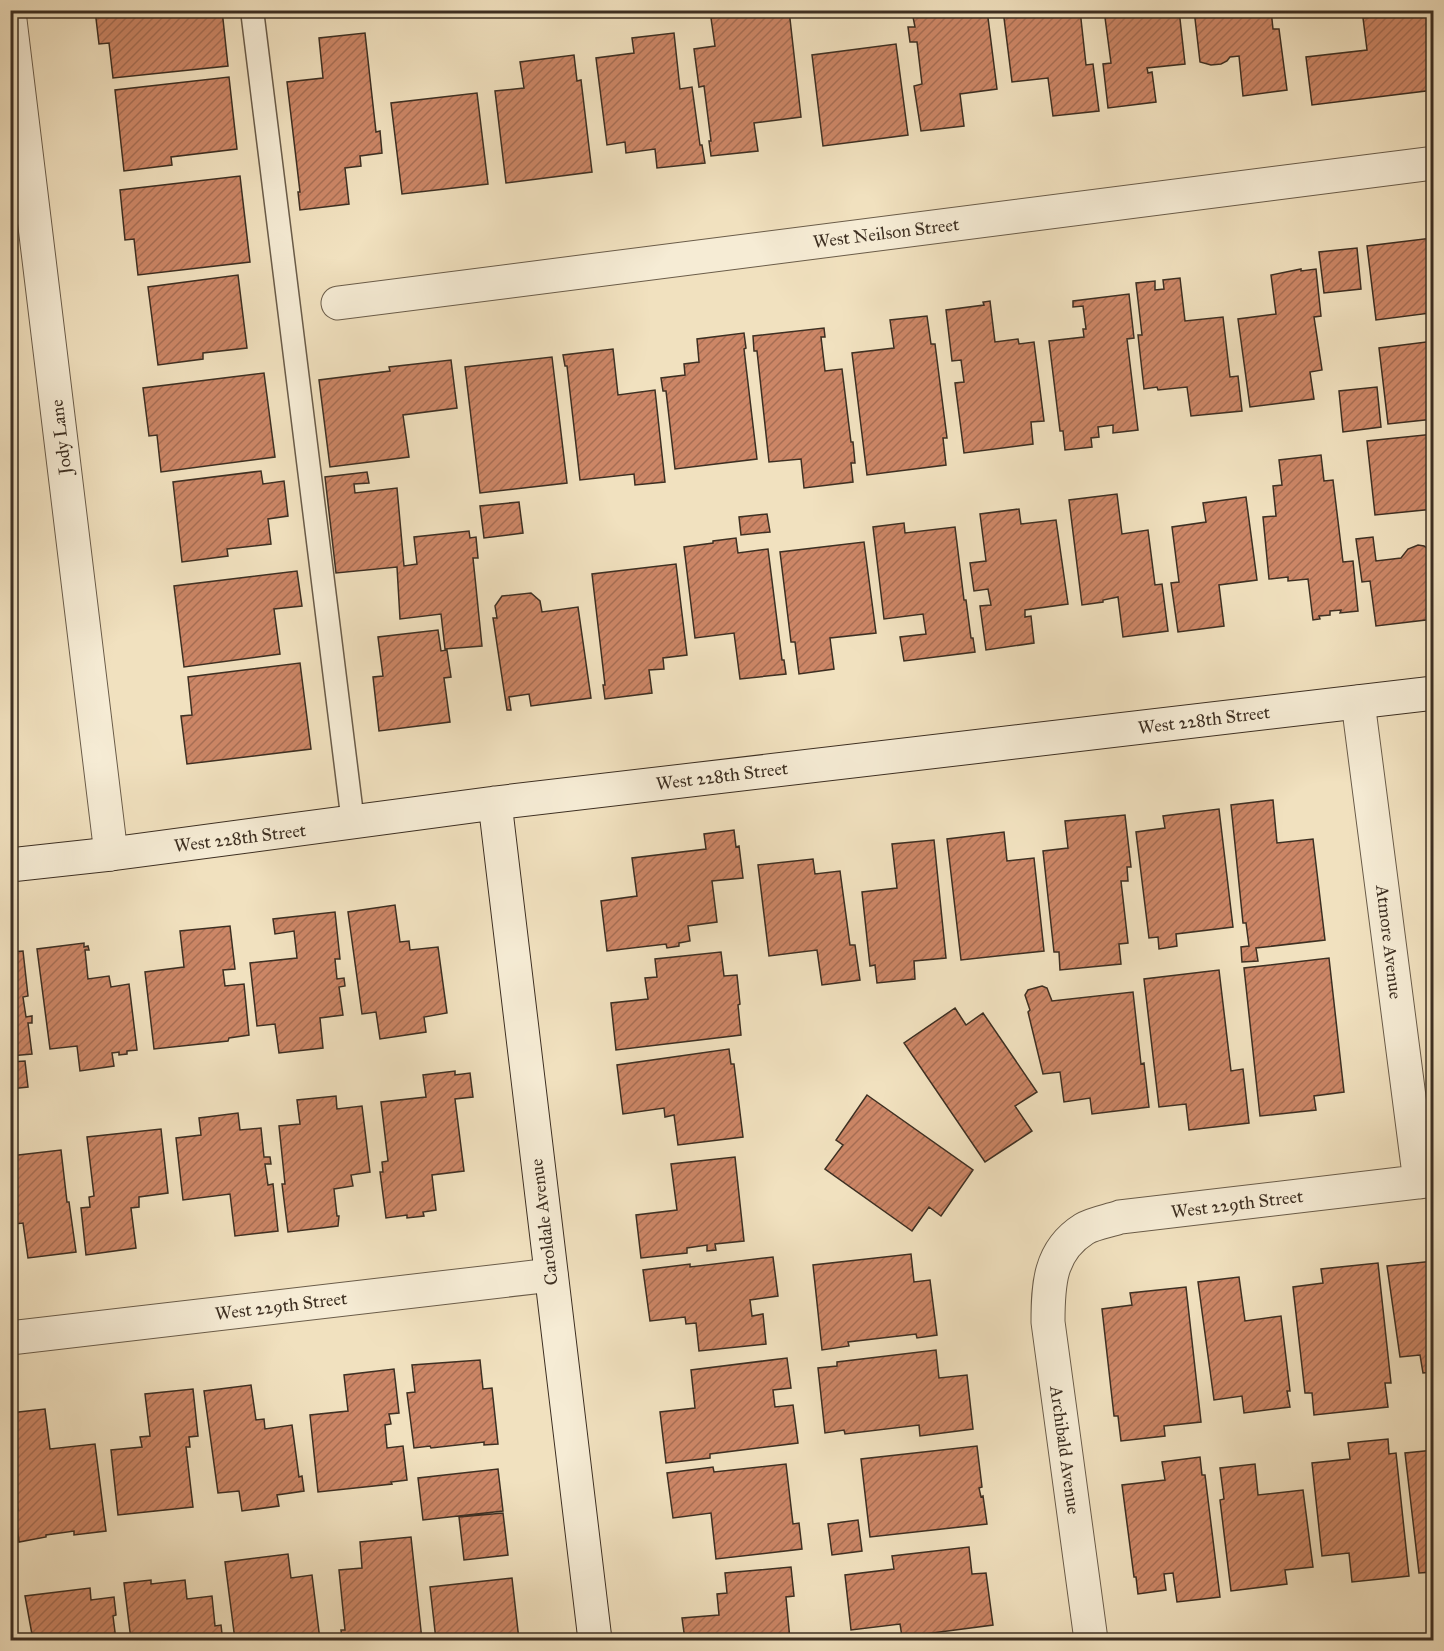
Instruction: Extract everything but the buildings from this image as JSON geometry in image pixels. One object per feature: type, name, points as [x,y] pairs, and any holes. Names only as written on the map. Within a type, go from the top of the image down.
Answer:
[{"type":"street","name":"Jody Lane","points":[[10,20],[111,854]]},
{"type":"street","name":"West Neilson Street","points":[[338,303],[1434,163]]},
{"type":"street","name":"West 228th Street","points":[[10,865],[111,854],[495,803],[1434,693]]},
{"type":"street","name":"Atmore Avenue","points":[[1358,702],[1426,1181]]},
{"type":"street","name":"Caroldale Avenue","points":[[495,803],[595,1641]]},
{"type":"street","name":"West 229th Street","points":[[1056,1259],[1066,1244],[1085,1229],[1120,1217],[1426,1181]]},
{"type":"street","name":"Archibald Avenue","points":[[1056,1259],[1048,1287],[1048,1322],[1091,1641]]},
{"type":"street","name":"West 229th Street","points":[[10,1338],[551,1275]]},
{"type":"lane","points":[[252,10],[353,823]]}]
